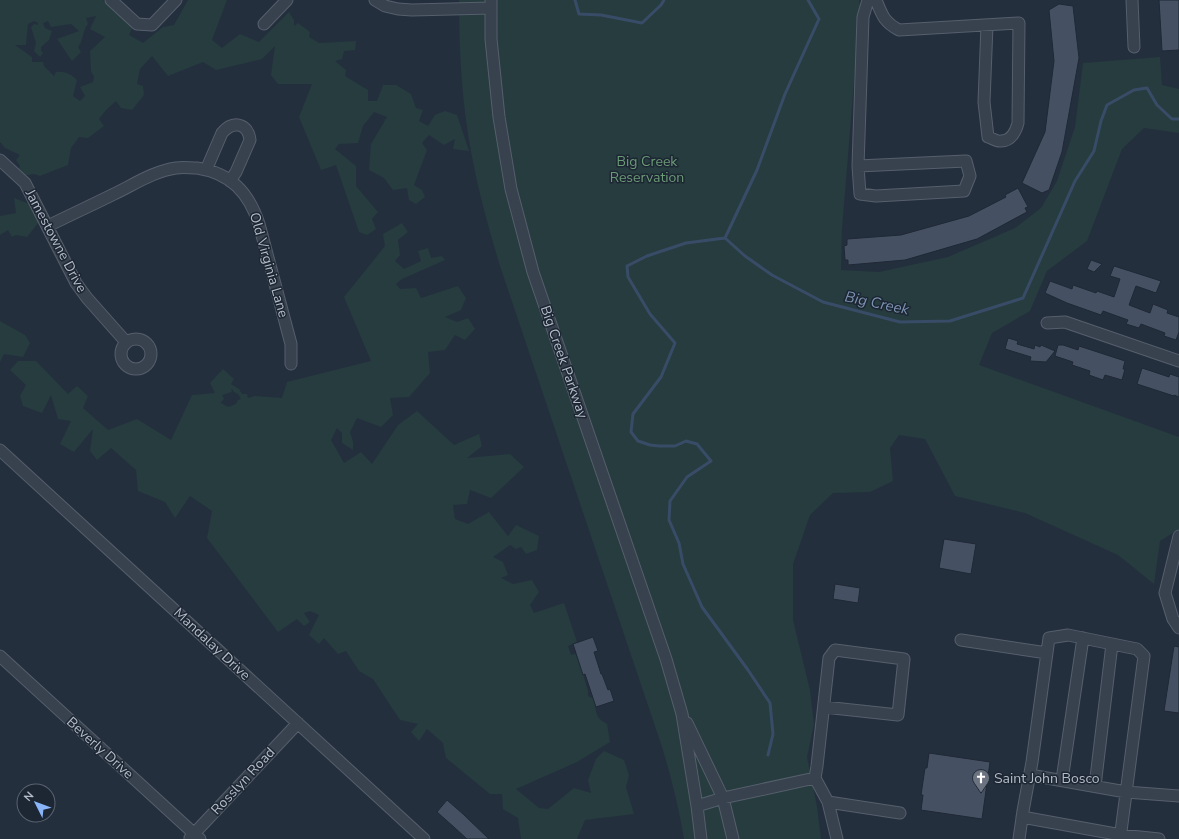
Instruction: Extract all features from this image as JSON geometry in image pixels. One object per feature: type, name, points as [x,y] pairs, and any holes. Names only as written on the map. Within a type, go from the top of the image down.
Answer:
[{"type":"street","points":[[111,0],[137,24],[152,25],[176,0]]},
{"type":"street","points":[[264,24],[287,0]]},
{"type":"street","points":[[375,0],[385,6],[412,10],[491,4]]},
{"type":"street","points":[[858,166],[966,161],[970,176],[964,191],[876,196],[860,194],[858,166],[862,17],[868,0]]},
{"type":"street","points":[[876,0],[882,16],[890,25],[899,30],[987,25],[1019,24],[1018,123],[1016,130],[1010,138],[1001,141],[988,137],[984,102],[987,25]]},
{"type":"street","points":[[1132,0],[1134,47]]},
{"type":"street","name":"Big Creek Parkway","points":[[491,4],[491,39],[499,117],[511,189],[533,272],[666,658],[682,714],[701,839]]},
{"type":"street","points":[[206,170],[222,133],[230,126],[242,126],[247,130],[250,140],[236,172],[230,181]]},
{"type":"street","name":"Jamestowne Drive","points":[[0,160],[25,183],[76,282],[87,298],[126,342]]},
{"type":"street","name":"Old Virginia Lane","points":[[48,226],[164,171],[188,167],[216,173],[240,189],[254,210],[291,344],[291,364]]},
{"type":"street","points":[[1047,323],[1065,322],[1179,361]]},
{"type":"street","name":"Mandalay Drive","points":[[0,450],[424,839]]},
{"type":"street","points":[[1179,536],[1165,593],[1173,619],[1179,628]]},
{"type":"street","points":[[1019,839],[1030,775],[1049,638],[1068,635],[1137,650],[1144,656],[1120,837]]},
{"type":"street","points":[[1062,780],[1083,638]]},
{"type":"street","points":[[961,640],[1047,653]]},
{"type":"street","points":[[1095,786],[1112,644]]},
{"type":"street","points":[[824,707],[898,715],[904,659],[835,650],[829,658],[815,778],[828,802],[837,839]]},
{"type":"street","name":"Beverly Drive","points":[[0,656],[194,837]]},
{"type":"street","name":"Big Creek Parkway","points":[[682,714],[723,798],[733,839]]},
{"type":"street","name":"Rosslyn Road","points":[[194,837],[298,723]]},
{"type":"street","points":[[1030,775],[1126,792],[1179,796]]},
{"type":"street","points":[[697,806],[723,798],[815,778]]},
{"type":"street","points":[[828,802],[900,813]]},
{"type":"street","points":[[1022,817],[1120,837],[1159,839]]},
{"type":"green space","points":[[0,0],[103,0],[105,2],[107,0],[136,20],[129,35],[143,43],[163,27],[174,25],[188,0],[227,0],[212,40],[222,48],[240,34],[259,42],[289,12],[294,20],[294,26],[298,23],[310,32],[309,37],[319,43],[356,41],[355,50],[344,51],[342,59],[335,61],[346,70],[345,76],[368,90],[368,101],[377,101],[383,85],[396,85],[411,94],[416,108],[423,110],[419,121],[428,126],[435,115],[445,111],[457,115],[469,151],[453,149],[455,139],[444,145],[429,135],[422,143],[427,150],[414,185],[422,190],[425,197],[416,204],[409,200],[407,188],[393,190],[384,178],[369,170],[371,144],[387,117],[374,112],[363,126],[358,143],[339,144],[335,149],[356,166],[356,186],[378,212],[372,219],[376,229],[367,235],[359,232],[336,165],[321,170],[299,117],[312,84],[278,84],[271,75],[275,46],[262,59],[216,70],[203,62],[168,76],[152,56],[140,69],[137,84],[143,86],[144,95],[132,110],[121,108],[116,101],[99,119],[104,126],[88,138],[79,137],[71,148],[68,165],[40,176],[34,174],[23,175],[16,160],[20,155],[5,148],[0,142]],"holes":[[[96,16],[90,29],[105,37],[90,51],[91,71],[94,77],[93,82],[80,87],[85,96],[80,101],[73,96],[77,80],[75,78],[68,73],[62,72],[56,72],[54,76],[44,66],[43,62],[32,62],[32,57],[15,45],[26,45],[28,24],[34,21],[38,23],[38,25],[34,24],[31,27],[36,43],[34,51],[40,57],[43,53],[41,51],[41,47],[49,40],[52,31],[45,28],[43,23],[48,21],[51,27],[71,24],[79,31],[57,39],[72,61],[81,52],[78,47],[88,24],[86,18]]]},
{"type":"green space","name":"Big Creek Reservation","points":[[459,0],[859,0],[860,9],[842,229],[841,270],[879,272],[948,257],[1015,228],[1041,208],[1057,181],[1075,127],[1083,63],[1160,57],[1162,85],[1179,89],[1179,133],[1144,128],[1122,149],[1087,241],[1047,271],[1030,311],[992,333],[979,365],[1179,437],[1179,529],[1160,541],[1154,584],[1118,555],[1025,513],[955,496],[925,439],[899,435],[890,448],[893,481],[870,492],[833,493],[810,515],[793,564],[793,620],[810,690],[814,724],[807,757],[817,807],[821,839],[684,839],[669,770],[662,747],[500,266],[484,212],[475,171],[463,98],[460,59]]},
{"type":"green space","points":[[14,198],[32,205],[39,222],[27,237],[16,235],[12,237],[8,230],[0,235],[0,216],[16,213]]},
{"type":"green space","points":[[402,223],[408,232],[398,240],[400,255],[395,261],[404,269],[421,261],[418,251],[428,248],[431,258],[442,256],[445,260],[402,279],[396,284],[400,289],[416,288],[421,298],[458,286],[466,298],[461,310],[445,317],[457,322],[468,318],[475,329],[465,340],[455,335],[445,350],[428,352],[430,373],[409,397],[390,398],[393,415],[381,427],[357,418],[350,432],[353,442],[353,450],[342,443],[342,433],[337,428],[331,440],[344,463],[361,452],[372,464],[398,425],[417,411],[454,445],[479,434],[482,446],[467,458],[510,454],[524,467],[491,498],[470,490],[467,504],[453,505],[455,519],[468,524],[489,512],[508,536],[516,525],[539,536],[537,550],[526,554],[521,547],[516,549],[510,545],[493,557],[503,562],[508,575],[501,578],[513,584],[532,580],[539,592],[530,605],[534,613],[564,603],[577,642],[568,646],[571,655],[575,654],[578,657],[588,691],[588,696],[594,699],[598,717],[607,724],[610,742],[577,762],[516,789],[539,808],[548,809],[574,788],[591,793],[588,780],[596,759],[604,751],[624,760],[629,775],[626,787],[634,814],[585,820],[577,839],[521,839],[518,818],[503,809],[502,794],[490,794],[446,758],[443,743],[427,729],[419,741],[411,732],[418,724],[400,720],[373,679],[359,671],[346,651],[338,654],[324,638],[319,644],[309,635],[319,615],[310,611],[304,613],[310,622],[304,626],[297,619],[278,632],[207,538],[212,511],[190,496],[175,518],[165,502],[138,491],[136,470],[111,448],[97,460],[90,451],[93,429],[74,452],[60,444],[71,421],[58,419],[51,395],[42,413],[23,406],[20,396],[26,385],[10,370],[18,361],[36,361],[68,394],[77,386],[88,396],[83,408],[108,430],[137,419],[171,440],[192,395],[215,393],[210,383],[223,369],[234,379],[231,384],[239,389],[242,394],[247,394],[248,398],[255,396],[282,398],[287,382],[371,361],[344,297],[385,246],[383,234]],"holes":[[[232,389],[238,394],[241,399],[234,405],[228,407],[221,403],[224,399],[222,395],[232,392]]]},
{"type":"green space","points":[[0,321],[25,335],[30,343],[23,357],[4,354],[0,362]]},
{"type":"building","points":[[1159,0],[1179,0],[1179,50],[1162,51]]},
{"type":"building","points":[[1059,4],[1073,6],[1079,58],[1062,152],[1049,190],[1042,193],[1022,183],[1045,132],[1054,61],[1049,10]]},
{"type":"building","points":[[1018,188],[1028,207],[1025,208],[1027,212],[977,239],[905,260],[848,265],[848,260],[845,260],[844,246],[847,245],[847,239],[901,235],[969,216],[1006,197],[1005,195]]},
{"type":"building","points":[[1091,260],[1102,264],[1094,272],[1087,269]]},
{"type":"building","points":[[1114,266],[1161,281],[1156,293],[1136,286],[1129,305],[1150,313],[1153,304],[1168,310],[1167,313],[1179,317],[1179,332],[1176,340],[1164,336],[1165,333],[1141,324],[1139,328],[1126,324],[1128,320],[1103,311],[1101,315],[1067,303],[1045,293],[1050,281],[1072,289],[1073,285],[1096,293],[1097,291],[1114,297],[1120,279],[1110,276]]},
{"type":"building","points":[[1008,338],[1018,341],[1017,344],[1034,349],[1035,345],[1040,347],[1041,345],[1055,351],[1046,362],[1030,361],[1031,357],[1005,349]]},
{"type":"building","points":[[1058,345],[1063,345],[1078,350],[1079,346],[1125,361],[1123,369],[1125,369],[1122,380],[1105,375],[1103,380],[1089,375],[1090,371],[1072,365],[1073,362],[1055,356]]},
{"type":"building","points":[[1142,368],[1169,377],[1170,374],[1179,377],[1179,397],[1137,384]]},
{"type":"building","points":[[944,539],[976,544],[971,574],[939,568]]},
{"type":"building","points":[[835,584],[860,588],[858,603],[833,599]]},
{"type":"building","points":[[593,637],[598,651],[594,652],[601,674],[608,690],[610,689],[614,701],[596,707],[585,674],[583,675],[573,644]]},
{"type":"building","points":[[1174,646],[1179,647],[1179,713],[1164,711]]},
{"type":"building","points":[[929,753],[990,762],[982,819],[921,810],[923,795],[921,795]]},
{"type":"building","points":[[447,800],[489,839],[467,839],[437,812]]},
{"type":"waterway","name":"Big Creek","points":[[575,0],[579,14],[601,15],[642,23],[661,5],[664,0]]},
{"type":"waterway","name":"Big Creek","points":[[808,0],[819,19],[785,94],[757,170],[725,238],[745,256],[772,275],[823,302],[900,322],[950,321],[1023,298],[1075,181],[1094,151],[1101,121],[1107,105],[1134,90],[1147,88],[1157,105],[1172,119],[1179,119]]},
{"type":"waterway","points":[[725,238],[686,243],[647,256],[627,266],[628,277],[650,314],[675,343],[661,377],[633,414],[631,432],[638,441],[650,445],[675,446],[686,441],[697,444],[711,461],[687,477],[670,501],[669,520],[679,543],[683,564],[702,607],[770,703],[773,734],[768,755]]},
{"type":"place","name":"Saint John Bosco","points":[[981,793]]}]
